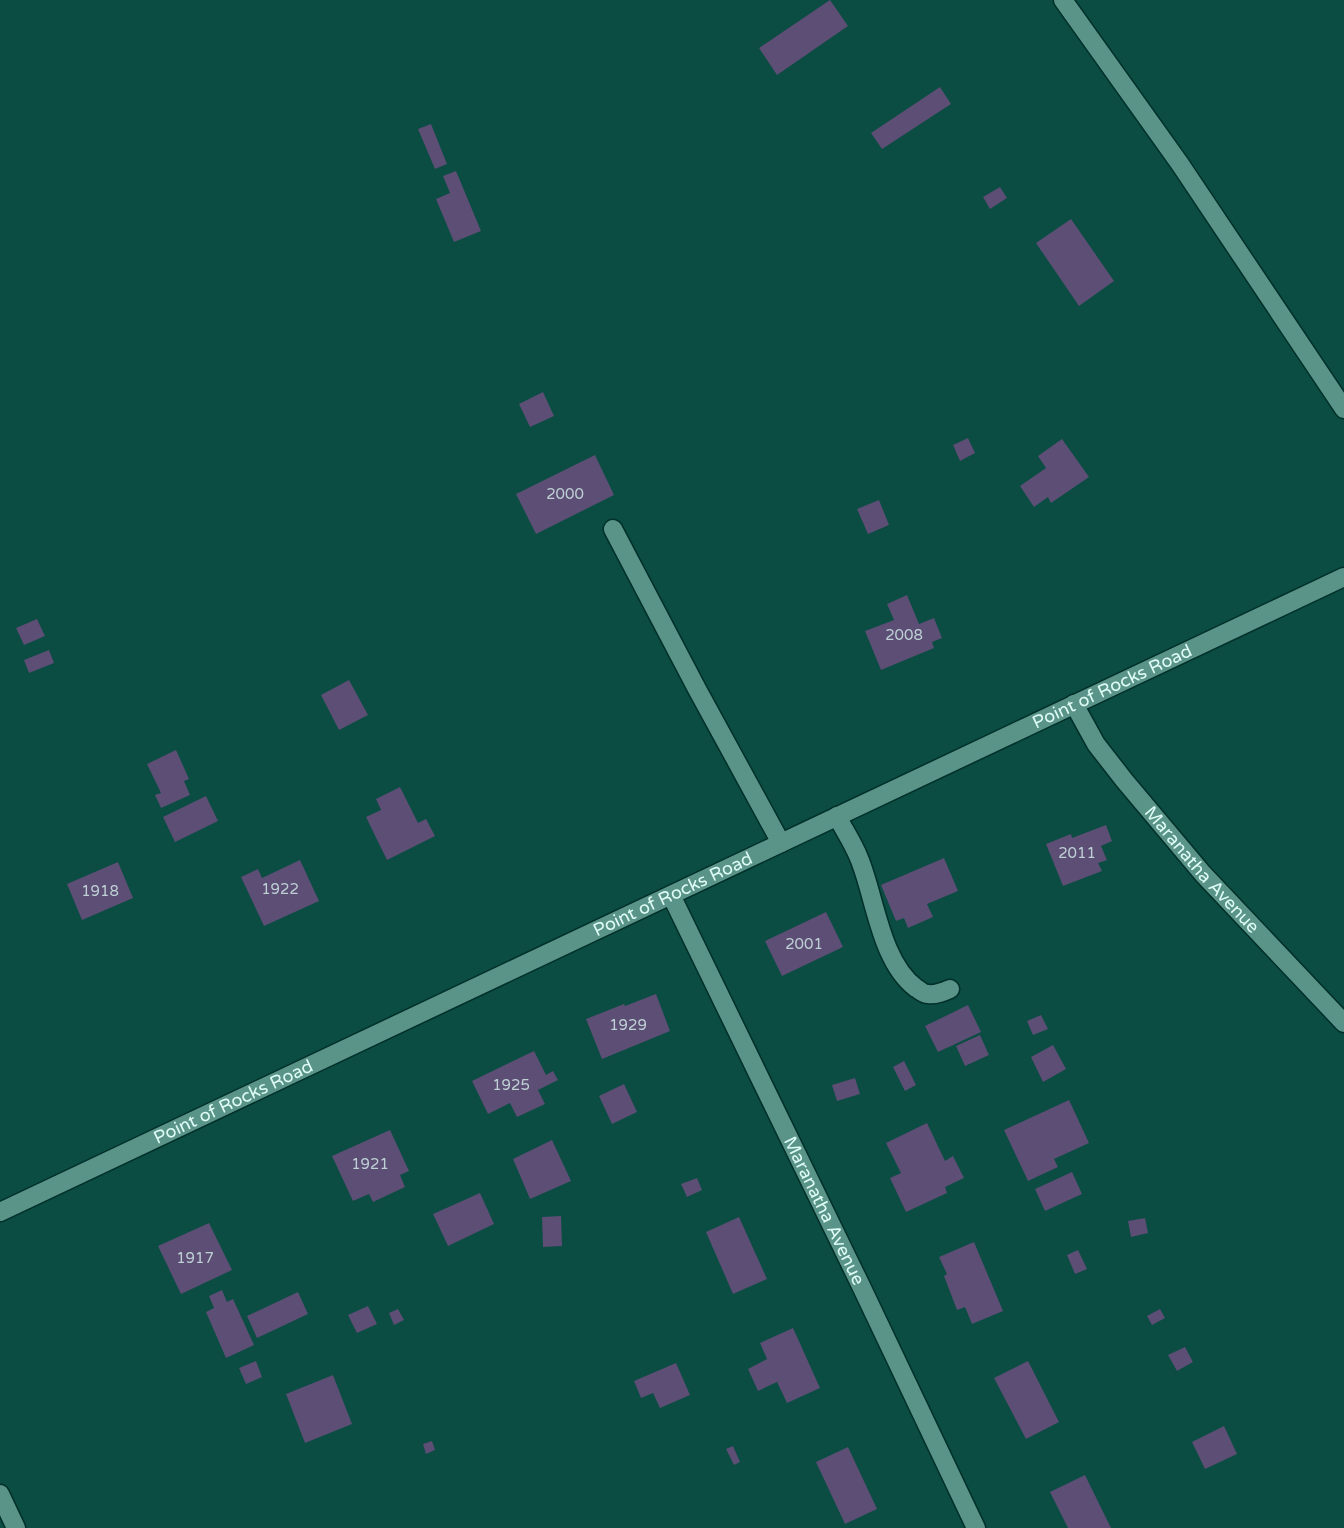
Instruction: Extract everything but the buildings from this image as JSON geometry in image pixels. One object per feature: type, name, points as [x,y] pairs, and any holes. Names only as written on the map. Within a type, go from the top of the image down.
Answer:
[{"type":"street","points":[[1063,0],[1180,164],[1344,409]]},
{"type":"street","points":[[613,529],[781,843]]},
{"type":"street","name":"Point of Rocks Road","points":[[0,1212],[1344,577]]},
{"type":"street","name":"Maranatha Avenue","points":[[1074,704],[1096,744],[1203,874],[1344,1023]]},
{"type":"street","points":[[837,816],[859,858],[888,949],[902,974],[913,986],[926,994],[939,994],[950,989]]},
{"type":"street","name":"Maranatha Avenue","points":[[671,895],[976,1528]]},
{"type":"street","points":[[0,1494],[16,1528]]}]
